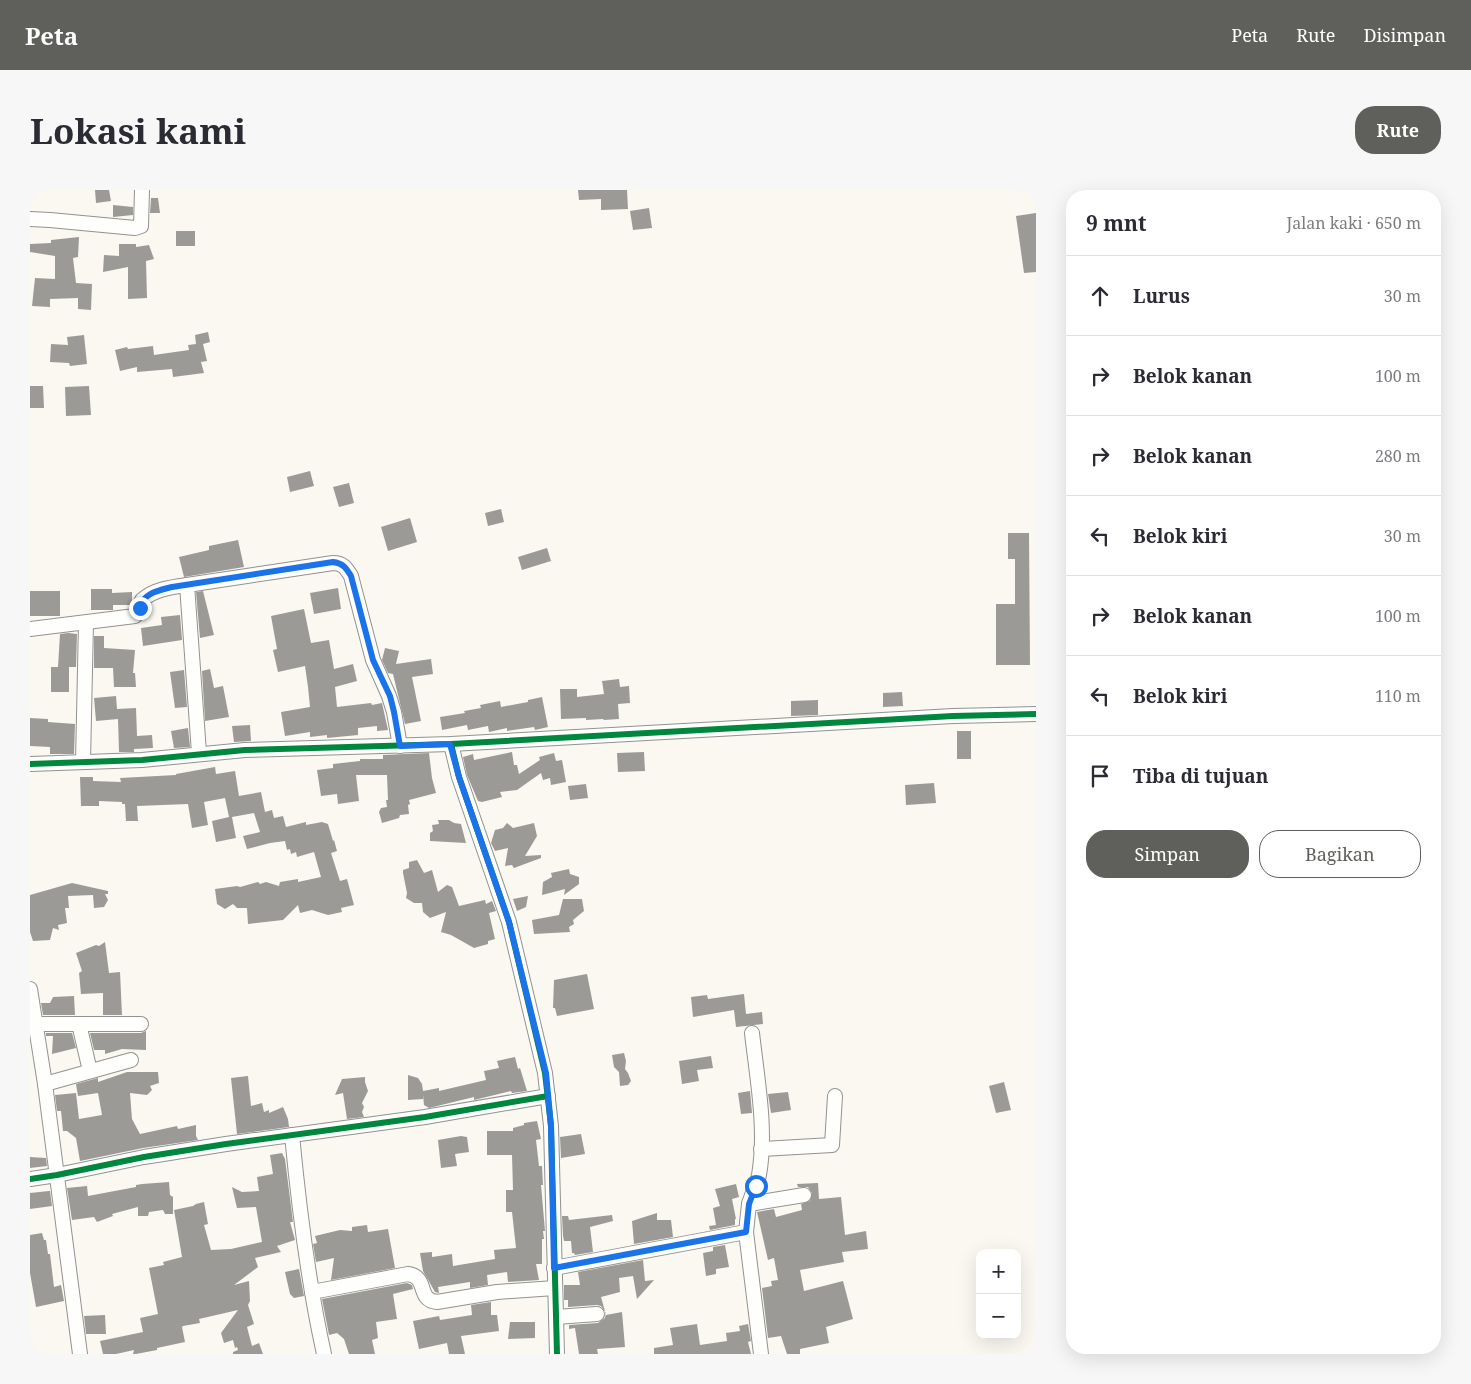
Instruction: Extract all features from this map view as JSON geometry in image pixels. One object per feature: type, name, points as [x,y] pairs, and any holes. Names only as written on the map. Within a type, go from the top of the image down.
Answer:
[{"type":"street","points":[[30,219],[135,228],[141,226],[142,190]]},
{"type":"street","points":[[30,629],[135,616],[142,600],[153,593],[172,587],[333,562],[339,563],[345,567],[351,576],[373,660],[390,696],[400,746]]},
{"type":"street","points":[[187,585],[199,753]]},
{"type":"street","points":[[84,762],[86,623]]},
{"type":"street","points":[[30,764],[142,760],[245,750],[450,744],[953,716],[1036,714]]},
{"type":"street","points":[[450,744],[459,777],[509,922],[546,1073],[551,1126],[557,1354]]},
{"type":"street","points":[[30,989],[45,1084],[80,1354]]},
{"type":"street","points":[[35,1024],[141,1024]]},
{"type":"street","points":[[79,1024],[90,1072]]},
{"type":"street","points":[[752,1033],[761,1111],[761,1149],[759,1173],[749,1204],[746,1232],[760,1354]]},
{"type":"street","points":[[45,1084],[132,1060]]},
{"type":"street","points":[[30,1179],[144,1157],[425,1117],[548,1096]]},
{"type":"street","points":[[761,1149],[832,1145],[835,1096]]},
{"type":"street","points":[[292,1135],[298,1205],[324,1354]]},
{"type":"street","points":[[749,1204],[804,1195]]},
{"type":"street","points":[[554,1268],[746,1232]]},
{"type":"street","points":[[312,1292],[408,1274],[419,1278],[426,1296],[432,1301],[437,1302],[497,1292],[555,1288]]},
{"type":"street","points":[[556,1317],[597,1314]]},
{"type":"building","points":[[95,190],[109,190],[111,201],[96,203]]},
{"type":"building","points":[[578,190],[627,190],[628,209],[601,210],[601,199],[579,200]]},
{"type":"building","points":[[151,198],[158,198],[160,213],[150,213]]},
{"type":"building","points":[[113,205],[133,207],[133,215],[113,217]]},
{"type":"building","points":[[649,208],[652,228],[633,230],[630,211]]},
{"type":"building","points":[[1036,213],[1036,272],[1024,273],[1016,216]]},
{"type":"building","points":[[176,231],[195,231],[195,246],[176,246]]},
{"type":"building","points":[[79,237],[78,257],[73,258],[76,283],[92,284],[91,310],[78,309],[78,298],[50,299],[50,307],[32,306],[35,278],[55,279],[55,256],[30,252],[30,244],[51,243],[51,240]]},
{"type":"building","points":[[119,244],[136,244],[136,247],[149,245],[154,259],[146,261],[147,298],[128,299],[128,267],[103,272],[104,255],[119,256]]},
{"type":"building","points":[[208,332],[210,342],[203,344],[207,361],[201,362],[204,373],[173,377],[172,369],[137,372],[137,367],[120,371],[115,350],[127,347],[128,349],[153,346],[154,355],[189,350],[188,345],[196,344],[195,335]]},
{"type":"building","points":[[84,335],[87,364],[70,366],[69,363],[50,362],[51,344],[68,345],[67,337]]},
{"type":"building","points":[[30,386],[43,386],[44,408],[30,408]]},
{"type":"building","points":[[89,386],[91,415],[66,416],[65,387]]},
{"type":"building","points":[[310,471],[314,486],[290,492],[287,477]]},
{"type":"building","points":[[349,483],[354,503],[339,507],[333,487]]},
{"type":"building","points":[[501,509],[504,522],[488,526],[485,513]]},
{"type":"building","points":[[410,518],[417,542],[388,551],[381,527]]},
{"type":"building","points":[[1008,533],[1029,533],[1030,665],[996,665],[996,604],[1015,604],[1015,559],[1008,559]]},
{"type":"building","points":[[238,540],[244,567],[184,577],[179,557],[209,550],[209,546]]},
{"type":"building","points":[[547,548],[551,561],[522,570],[518,557]]},
{"type":"building","points":[[338,588],[341,609],[314,614],[310,593]]},
{"type":"building","points":[[91,589],[112,589],[112,593],[132,592],[132,605],[113,605],[113,610],[91,610]]},
{"type":"building","points":[[30,591],[60,591],[60,616],[30,616]]},
{"type":"building","points":[[203,591],[214,635],[200,638],[196,592]]},
{"type":"building","points":[[304,609],[311,643],[329,640],[334,669],[353,664],[357,681],[335,687],[337,707],[382,703],[388,730],[377,731],[377,726],[358,728],[358,735],[327,738],[327,735],[310,737],[310,732],[285,736],[281,712],[310,707],[308,687],[305,666],[278,672],[273,650],[277,649],[271,616]]},
{"type":"building","points":[[180,615],[182,640],[143,646],[141,628],[162,625],[161,617]]},
{"type":"building","points":[[60,634],[77,634],[76,667],[69,667],[69,692],[51,692],[51,667],[58,667]]},
{"type":"building","points":[[94,636],[104,636],[104,648],[135,650],[133,673],[135,673],[136,687],[114,687],[113,668],[94,668]]},
{"type":"building","points":[[385,648],[399,651],[396,664],[431,659],[433,674],[412,677],[421,721],[405,724],[393,674],[388,673],[382,660]]},
{"type":"building","points":[[210,669],[214,688],[223,686],[229,717],[205,721],[202,671]]},
{"type":"building","points":[[184,670],[187,707],[175,708],[170,672]]},
{"type":"building","points":[[619,679],[620,687],[629,686],[630,703],[618,704],[619,719],[561,719],[560,689],[577,689],[577,697],[604,694],[602,681]]},
{"type":"building","points":[[902,692],[903,706],[883,707],[883,693]]},
{"type":"building","points":[[116,696],[117,709],[136,708],[137,736],[152,735],[153,748],[134,749],[134,752],[119,752],[118,719],[96,721],[94,698]]},
{"type":"building","points":[[542,697],[548,727],[535,730],[534,727],[507,731],[507,728],[489,732],[488,726],[468,730],[467,725],[442,730],[440,717],[465,713],[464,711],[481,708],[480,705],[500,701],[501,707],[528,702],[528,700]]},
{"type":"building","points":[[818,700],[818,715],[791,716],[791,701]]},
{"type":"building","points":[[30,718],[48,719],[48,722],[75,724],[74,754],[50,754],[50,747],[30,746]]},
{"type":"building","points":[[250,725],[251,741],[234,742],[232,726]]},
{"type":"building","points":[[188,728],[190,747],[174,748],[171,731]]},
{"type":"building","points":[[957,731],[971,731],[971,759],[957,759]]},
{"type":"building","points":[[512,752],[514,765],[517,765],[519,774],[540,760],[539,757],[554,753],[556,761],[562,760],[566,782],[551,785],[550,778],[543,780],[541,773],[517,790],[500,792],[502,797],[482,802],[478,801],[467,775],[463,757],[473,754],[474,760]]},
{"type":"building","points":[[644,752],[645,771],[618,772],[617,753]]},
{"type":"building","points":[[429,753],[436,793],[409,800],[409,814],[400,815],[399,818],[382,823],[379,812],[381,808],[387,807],[387,775],[356,775],[359,801],[338,804],[337,794],[321,796],[317,770],[333,768],[333,764],[360,761],[360,759],[383,759],[383,755]]},
{"type":"building","points":[[215,767],[216,774],[235,771],[239,796],[261,792],[265,812],[272,810],[274,818],[283,816],[286,827],[306,822],[306,825],[322,822],[328,824],[337,851],[331,853],[340,881],[347,879],[354,905],[341,908],[342,912],[328,915],[312,910],[300,913],[298,905],[283,920],[248,924],[247,908],[237,908],[233,904],[225,909],[217,904],[215,889],[240,887],[258,882],[260,884],[266,882],[279,886],[280,882],[298,879],[298,882],[321,877],[314,852],[297,857],[296,852],[291,854],[290,849],[287,850],[285,841],[247,849],[243,836],[260,832],[254,813],[232,817],[236,838],[216,842],[212,821],[229,817],[225,798],[204,802],[208,825],[192,828],[188,804],[137,806],[138,821],[126,821],[125,804],[122,804],[122,802],[99,801],[99,806],[81,806],[80,777],[93,777],[93,781],[121,782],[120,778],[176,775]]},
{"type":"building","points":[[934,783],[936,803],[906,805],[905,785]]},
{"type":"building","points":[[586,784],[588,798],[570,800],[568,786]]},
{"type":"building","points":[[438,820],[449,820],[461,824],[466,843],[430,841],[430,833],[433,831],[432,825],[439,824]]},
{"type":"building","points":[[507,823],[513,828],[534,823],[537,836],[525,856],[541,855],[541,858],[514,868],[512,865],[505,866],[508,848],[495,851],[491,843],[495,830],[503,828]]},
{"type":"building","points":[[417,860],[424,873],[432,870],[438,892],[447,885],[452,887],[459,906],[485,900],[486,904],[492,901],[496,911],[489,913],[495,939],[488,941],[488,944],[474,948],[451,935],[441,932],[446,912],[430,918],[423,912],[422,903],[414,903],[406,898],[407,893],[403,870],[409,868],[409,862]]},
{"type":"building","points":[[569,869],[570,874],[579,877],[579,884],[564,895],[565,889],[542,895],[543,882],[552,877],[551,873]]},
{"type":"building","points":[[72,883],[108,891],[108,894],[105,894],[108,900],[104,907],[94,908],[93,895],[68,896],[69,908],[65,908],[67,923],[58,925],[59,930],[53,928],[50,940],[33,941],[30,932],[30,895]]},
{"type":"building","points":[[528,896],[526,907],[517,911],[513,899]]},
{"type":"building","points":[[563,899],[582,899],[584,911],[573,920],[574,924],[569,927],[570,932],[534,934],[532,920],[559,915]]},
{"type":"building","points":[[105,942],[109,973],[120,972],[122,1015],[103,1015],[103,993],[81,994],[79,973],[82,971],[76,953],[96,945],[99,946]]},
{"type":"building","points":[[587,974],[594,1009],[557,1016],[555,1008],[553,1008],[554,980]]},
{"type":"building","points":[[744,994],[746,1014],[762,1012],[763,1024],[736,1027],[734,1010],[693,1017],[691,997],[707,995],[708,999]]},
{"type":"building","points":[[74,996],[75,1015],[43,1015],[41,1003],[50,1003],[53,997]]},
{"type":"building","points":[[146,1031],[146,1050],[122,1049],[105,1054],[105,1050],[94,1050],[90,1033],[141,1033]]},
{"type":"building","points":[[46,1033],[72,1033],[76,1048],[52,1054],[53,1036],[46,1036]]},
{"type":"building","points":[[624,1053],[625,1069],[631,1081],[628,1085],[620,1086],[619,1072],[614,1067],[612,1055]]},
{"type":"building","points":[[711,1056],[713,1068],[697,1070],[699,1081],[682,1084],[679,1061]]},
{"type":"building","points":[[515,1057],[527,1091],[512,1093],[511,1091],[474,1100],[474,1097],[429,1108],[424,1105],[423,1095],[423,1099],[408,1100],[408,1075],[418,1078],[422,1084],[423,1091],[439,1088],[439,1091],[486,1080],[484,1071],[499,1068],[497,1061]]},
{"type":"building","points":[[127,1072],[158,1072],[159,1083],[150,1086],[152,1090],[147,1095],[130,1093],[132,1119],[140,1134],[177,1126],[178,1129],[196,1125],[198,1140],[143,1148],[80,1161],[76,1138],[67,1131],[63,1131],[61,1111],[57,1111],[55,1095],[76,1093],[79,1119],[102,1115],[98,1093],[78,1096],[76,1084],[98,1078],[98,1082]]},
{"type":"building","points":[[248,1076],[251,1106],[262,1103],[264,1112],[269,1110],[269,1113],[283,1107],[289,1127],[237,1134],[231,1078]]},
{"type":"building","points":[[365,1077],[368,1091],[362,1103],[364,1117],[347,1119],[343,1093],[335,1095],[342,1079]]},
{"type":"building","points":[[1004,1082],[1011,1110],[996,1113],[989,1086]]},
{"type":"building","points":[[750,1091],[752,1113],[741,1114],[738,1093]]},
{"type":"building","points":[[788,1092],[791,1110],[771,1113],[768,1094]]},
{"type":"building","points":[[537,1121],[541,1139],[536,1140],[539,1166],[542,1166],[543,1185],[541,1185],[545,1231],[543,1231],[544,1239],[542,1239],[542,1264],[536,1264],[539,1280],[508,1282],[507,1272],[487,1275],[488,1285],[470,1288],[470,1282],[438,1287],[439,1293],[435,1292],[423,1271],[420,1253],[432,1252],[432,1257],[452,1254],[453,1266],[495,1259],[494,1250],[516,1248],[512,1212],[506,1212],[506,1190],[513,1190],[512,1155],[487,1155],[487,1131],[513,1131],[513,1128],[524,1125],[524,1123]]},
{"type":"building","points":[[581,1134],[585,1154],[561,1158],[560,1137]]},
{"type":"building","points":[[461,1136],[467,1137],[469,1152],[455,1154],[457,1166],[441,1168],[438,1140]]},
{"type":"building","points":[[282,1153],[285,1159],[293,1222],[290,1222],[295,1240],[277,1246],[281,1252],[255,1258],[258,1267],[234,1285],[249,1281],[250,1301],[248,1305],[254,1324],[247,1327],[252,1346],[259,1343],[263,1354],[233,1354],[233,1352],[238,1350],[237,1347],[235,1348],[233,1340],[224,1343],[221,1333],[238,1310],[199,1319],[200,1323],[183,1326],[185,1342],[136,1354],[133,1354],[134,1350],[116,1354],[103,1354],[100,1341],[143,1332],[140,1318],[158,1314],[149,1268],[164,1265],[163,1262],[182,1257],[174,1210],[204,1202],[208,1224],[204,1225],[211,1250],[231,1249],[262,1242],[256,1207],[237,1208],[232,1187],[242,1192],[259,1191],[257,1177],[273,1174],[270,1155]]},
{"type":"building","points":[[30,1157],[46,1158],[47,1166],[30,1168]]},
{"type":"building","points":[[169,1182],[170,1195],[173,1197],[173,1214],[165,1214],[163,1210],[149,1212],[148,1216],[138,1216],[138,1207],[112,1214],[113,1216],[97,1222],[94,1217],[72,1220],[67,1188],[87,1186],[88,1196],[136,1187],[136,1185]]},
{"type":"building","points":[[818,1183],[819,1199],[841,1197],[845,1235],[866,1231],[868,1249],[842,1252],[844,1262],[800,1270],[804,1291],[843,1281],[853,1319],[826,1327],[829,1343],[800,1349],[800,1354],[787,1354],[781,1336],[768,1338],[762,1288],[772,1286],[771,1281],[778,1280],[774,1258],[768,1260],[757,1212],[774,1209],[776,1217],[802,1210],[801,1204],[810,1201],[812,1193],[808,1187],[798,1187],[797,1184]]},
{"type":"building","points":[[736,1184],[739,1197],[732,1199],[736,1219],[735,1225],[710,1230],[709,1226],[716,1225],[713,1208],[720,1206],[715,1189]]},
{"type":"building","points":[[50,1191],[52,1206],[30,1209],[30,1193]]},
{"type":"building","points":[[657,1213],[657,1220],[671,1220],[673,1237],[634,1244],[632,1221]]},
{"type":"building","points":[[612,1215],[613,1221],[590,1227],[593,1252],[575,1255],[572,1253],[571,1241],[564,1241],[562,1216],[568,1216],[569,1220]]},
{"type":"building","points":[[367,1225],[368,1232],[388,1229],[395,1268],[331,1280],[334,1258],[316,1262],[313,1244],[317,1243],[315,1236],[340,1230],[352,1231],[352,1227]]},
{"type":"building","points":[[42,1233],[44,1240],[46,1240],[48,1254],[50,1254],[54,1287],[61,1285],[64,1301],[36,1307],[30,1273],[30,1235]]},
{"type":"building","points":[[725,1245],[729,1267],[716,1269],[716,1274],[706,1276],[703,1253],[713,1251],[713,1247]]},
{"type":"building","points":[[643,1260],[645,1281],[654,1280],[637,1299],[633,1276],[619,1278],[620,1292],[601,1297],[605,1312],[601,1306],[597,1305],[568,1307],[568,1300],[564,1300],[564,1285],[580,1285],[578,1272]]},
{"type":"building","points":[[299,1269],[304,1296],[294,1298],[290,1294],[285,1272]]},
{"type":"building","points":[[407,1283],[412,1285],[413,1289],[393,1294],[397,1319],[376,1322],[378,1338],[372,1340],[375,1354],[349,1354],[344,1339],[337,1333],[329,1335],[322,1299]]},
{"type":"building","points":[[491,1302],[491,1315],[497,1315],[499,1331],[461,1336],[465,1354],[449,1354],[447,1343],[419,1349],[413,1321],[439,1316],[440,1320],[472,1315],[471,1305]]},
{"type":"building","points":[[622,1312],[625,1347],[597,1349],[598,1354],[579,1354],[575,1328],[569,1329],[569,1325],[598,1323],[605,1318],[606,1314]]},
{"type":"building","points":[[105,1315],[106,1334],[86,1334],[84,1316]]},
{"type":"building","points":[[510,1322],[535,1322],[535,1338],[508,1339]]},
{"type":"building","points":[[697,1324],[700,1345],[727,1341],[726,1333],[740,1331],[739,1326],[748,1324],[751,1341],[748,1342],[751,1354],[654,1354],[654,1348],[673,1345],[670,1328]]},
{"type":"cycle path","points":[[30,764],[142,760],[245,750],[451,744],[953,716],[1036,714]]},
{"type":"cycle path","points":[[451,744],[459,777],[509,922],[545,1073],[551,1126],[557,1354]]},
{"type":"cycle path","points":[[30,1179],[144,1157],[425,1117],[548,1096]]},
{"type":"route","points":[[140,608],[142,600],[146,597],[172,587],[333,562],[345,567],[351,576],[373,660],[390,696],[400,746],[450,744],[459,777],[509,922],[546,1073],[551,1126],[554,1268],[746,1232],[749,1204],[756,1186]]}]
